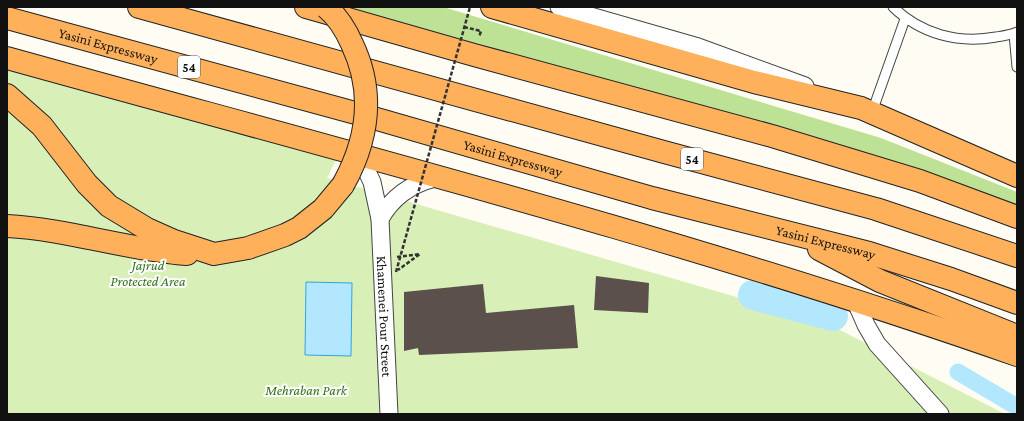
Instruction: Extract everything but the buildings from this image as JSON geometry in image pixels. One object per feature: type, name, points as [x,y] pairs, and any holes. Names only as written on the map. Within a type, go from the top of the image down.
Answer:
[{"type":"highway","name":"54","points":[[139,7],[656,150],[876,209],[1017,256]]},
{"type":"highway","points":[[306,7],[462,52],[772,136],[920,181],[1017,217]]},
{"type":"highway","points":[[7,226],[42,229],[154,250],[191,254],[214,254],[248,248],[285,236],[299,228],[323,209],[343,185],[351,169],[364,131],[367,112],[363,73],[356,51],[340,22],[326,7]]},
{"type":"highway","points":[[492,7],[754,82],[866,111],[1017,176]]},
{"type":"highway","name":"Yasini Expressway","points":[[7,18],[370,117],[652,198],[784,231],[906,265],[1017,303]]},
{"type":"highway","points":[[7,58],[668,243],[856,300],[1017,355]]},
{"type":"highway","points":[[7,94],[42,126],[86,184],[109,206],[147,229],[174,241],[214,254]]},
{"type":"highway","points":[[784,231],[880,281],[1017,336]]},
{"type":"street","points":[[559,7],[698,47],[758,68],[866,111]]},
{"type":"street","name":"Khamenei Pour Street","points":[[360,157],[372,182],[380,220],[389,414]]},
{"type":"street","points":[[380,220],[386,209],[400,195],[416,184],[435,178]]},
{"type":"street","points":[[856,300],[866,325],[877,344],[940,414]]},
{"type":"lane","points":[[893,7],[905,19],[939,35],[976,41],[1015,33],[1017,67]]},
{"type":"lane","points":[[866,111],[905,19]]},
{"type":"path","points":[[383,259],[420,254],[396,272],[464,27],[470,7]]},
{"type":"path","points":[[464,27],[481,31]]},
{"type":"green space","points":[[348,7],[443,7],[881,138],[1017,192],[1017,207],[352,12]]},
{"type":"green space","name":"Jajrud Protected Area","points":[[7,66],[337,158],[327,178],[826,323],[1005,414],[7,414]]},
{"type":"water","points":[[306,282],[352,283],[351,356],[305,355]]},
{"type":"waterway","points":[[753,295],[833,316]]},
{"type":"waterway","points":[[958,372],[1017,407]]},
{"type":"park label","name":"Mehraban Park","points":[[306,390]]}]
